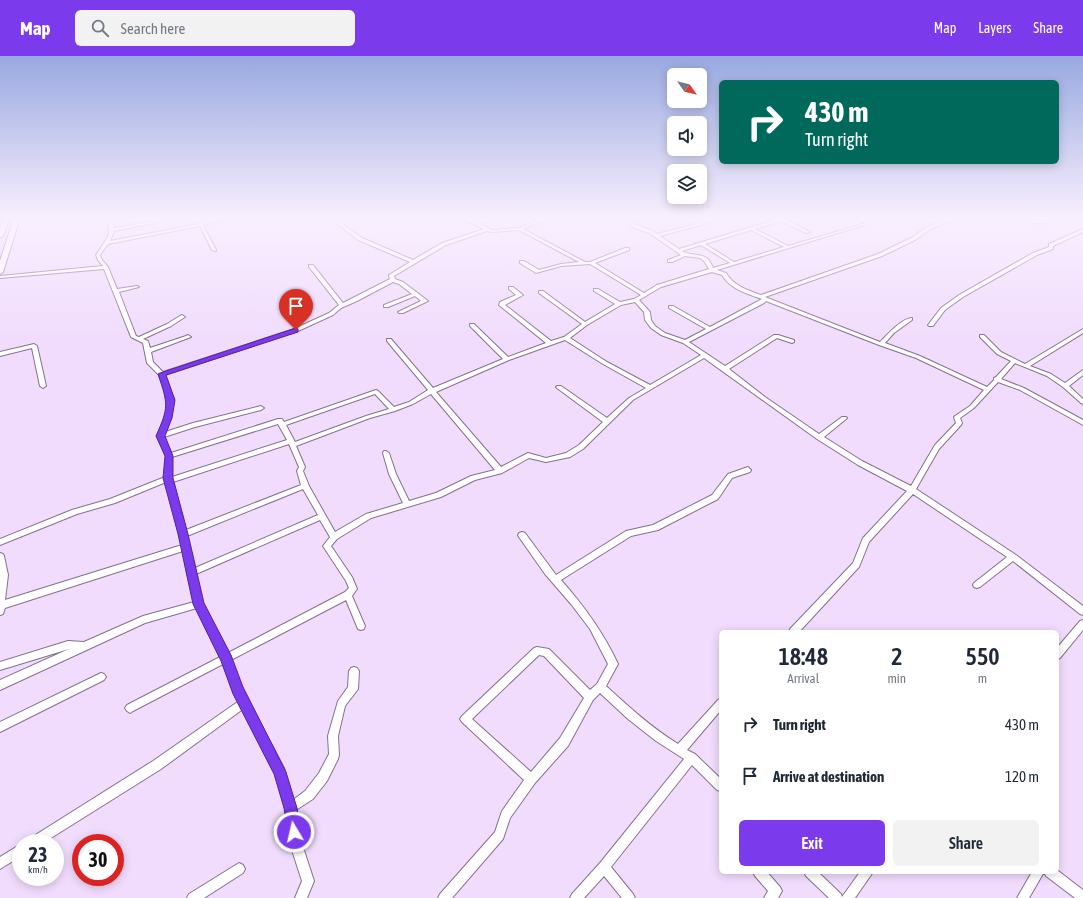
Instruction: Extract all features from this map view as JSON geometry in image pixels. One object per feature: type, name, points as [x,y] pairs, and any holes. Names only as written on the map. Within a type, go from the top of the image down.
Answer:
[{"type":"street","points":[[0,272],[5,257]]},
{"type":"street","points":[[99,257],[106,267],[117,291],[122,309],[134,337],[146,342],[150,363],[162,374],[171,400],[168,418],[160,436],[169,456],[169,479],[199,604],[226,659],[244,703],[280,772],[290,808],[296,844],[308,881],[301,898]]},
{"type":"street","points":[[402,257],[413,262]]},
{"type":"street","points":[[393,280],[391,276],[421,257]]},
{"type":"street","points":[[573,257],[584,263]]},
{"type":"street","points":[[522,262],[538,272],[561,265],[591,263],[606,257]]},
{"type":"street","points":[[670,261],[679,257]]},
{"type":"street","points":[[701,257],[706,260],[712,270],[724,274],[728,281],[742,290],[918,357],[986,389]]},
{"type":"street","points":[[724,257],[733,263]]},
{"type":"street","points":[[0,542],[75,512],[112,501],[169,479],[292,443],[368,416],[393,410],[411,403],[432,391],[506,359],[566,338],[585,324],[619,304],[636,300],[660,286],[752,257]]},
{"type":"street","points":[[760,297],[873,257]]},
{"type":"street","points":[[931,325],[943,309],[962,296],[1029,257]]},
{"type":"street","points":[[591,263],[644,296]]},
{"type":"street","points":[[311,266],[342,305]]},
{"type":"street","points":[[0,276],[106,267]]},
{"type":"street","points":[[162,374],[296,330],[331,314],[339,306],[393,280],[401,283],[425,301],[401,312]]},
{"type":"street","points":[[117,291],[137,286]]},
{"type":"street","points":[[511,288],[520,295],[502,303],[502,305],[551,344]]},
{"type":"street","points":[[596,290],[619,304]]},
{"type":"street","points":[[541,292],[585,324]]},
{"type":"street","points":[[386,306],[415,294]]},
{"type":"street","points":[[686,342],[765,299],[760,297]]},
{"type":"street","points":[[636,300],[647,312],[648,320],[653,327],[663,334],[686,342],[819,437],[860,463],[912,490],[1013,557],[1081,606]]},
{"type":"street","points":[[671,307],[710,329]]},
{"type":"street","points":[[139,339],[182,318]]},
{"type":"street","points":[[881,344],[892,332],[910,319]]},
{"type":"street","points":[[472,325],[506,359]]},
{"type":"street","points":[[1025,366],[1083,331]]},
{"type":"street","points":[[725,369],[776,336],[792,341]]},
{"type":"street","points":[[982,336],[999,353],[1025,366],[1049,375],[1065,386],[1083,402]]},
{"type":"street","points":[[148,352],[188,337]]},
{"type":"street","points":[[566,338],[651,388]]},
{"type":"street","points":[[389,340],[500,471]]},
{"type":"street","points":[[0,354],[34,346],[43,386]]},
{"type":"street","points":[[130,708],[348,595],[353,589],[349,579],[327,546],[334,537],[369,516],[438,495],[473,478],[500,471],[528,455],[546,460],[568,455],[581,447],[606,421],[631,399],[705,355]]},
{"type":"street","points":[[795,630],[856,565],[866,540],[912,490],[937,447],[959,423],[957,417],[972,407],[986,389],[1014,361]]},
{"type":"street","points":[[1065,386],[1083,372]]},
{"type":"street","points":[[996,379],[1022,389],[1083,423]]},
{"type":"street","points":[[559,387],[606,421]]},
{"type":"street","points":[[283,424],[376,392],[393,410]]},
{"type":"street","points":[[160,436],[193,425],[261,408]]},
{"type":"street","points":[[819,437],[844,418]]},
{"type":"street","points":[[169,456],[280,421],[283,424],[302,467],[300,471],[305,486],[334,537]]},
{"type":"street","points":[[386,453],[397,487],[408,505]]},
{"type":"street","points":[[556,579],[629,533],[655,528],[710,500],[715,497],[730,476],[748,470]]},
{"type":"street","points":[[183,534],[305,486]]},
{"type":"street","points":[[191,573],[322,516]]},
{"type":"street","points":[[444,898],[499,835],[506,814],[531,779],[564,742],[590,697],[600,687],[613,664],[593,626],[556,579],[548,572],[522,535]]},
{"type":"street","points":[[0,556],[2,576],[1,608],[185,547]]},
{"type":"street","points":[[977,585],[1013,557]]},
{"type":"street","points":[[348,595],[361,626]]},
{"type":"street","points":[[0,685],[143,620],[199,604]]},
{"type":"street","points":[[1059,653],[1083,624]]},
{"type":"street","points":[[0,666],[68,645],[83,646]]},
{"type":"street","points":[[531,779],[465,719],[537,651],[546,652],[590,697]]},
{"type":"street","points":[[290,808],[309,795],[323,777],[334,755],[333,736],[341,704],[354,689],[354,671]]},
{"type":"street","points":[[0,727],[101,677]]},
{"type":"street","points":[[600,687],[631,716],[659,738],[691,758],[719,784]]},
{"type":"street","points":[[46,834],[157,765],[244,703]]},
{"type":"street","points":[[679,751],[719,705]]},
{"type":"street","points":[[576,898],[604,867],[691,758]]},
{"type":"street","points":[[0,863],[12,856]]},
{"type":"street","points":[[604,867],[629,898]]},
{"type":"street","points":[[193,898],[239,869]]},
{"type":"street","points":[[761,874],[776,891],[770,898]]},
{"type":"street","points":[[812,874],[837,898]]},
{"type":"street","points":[[848,898],[866,874]]},
{"type":"street","points":[[1023,898],[1037,874]]},
{"type":"street","points":[[1053,874],[1083,897]]},
{"type":"route","points":[[294,832],[290,808],[280,772],[238,690],[226,659],[199,604],[170,480],[168,478],[169,456],[160,436],[168,418],[171,400],[162,374],[296,330]]}]
